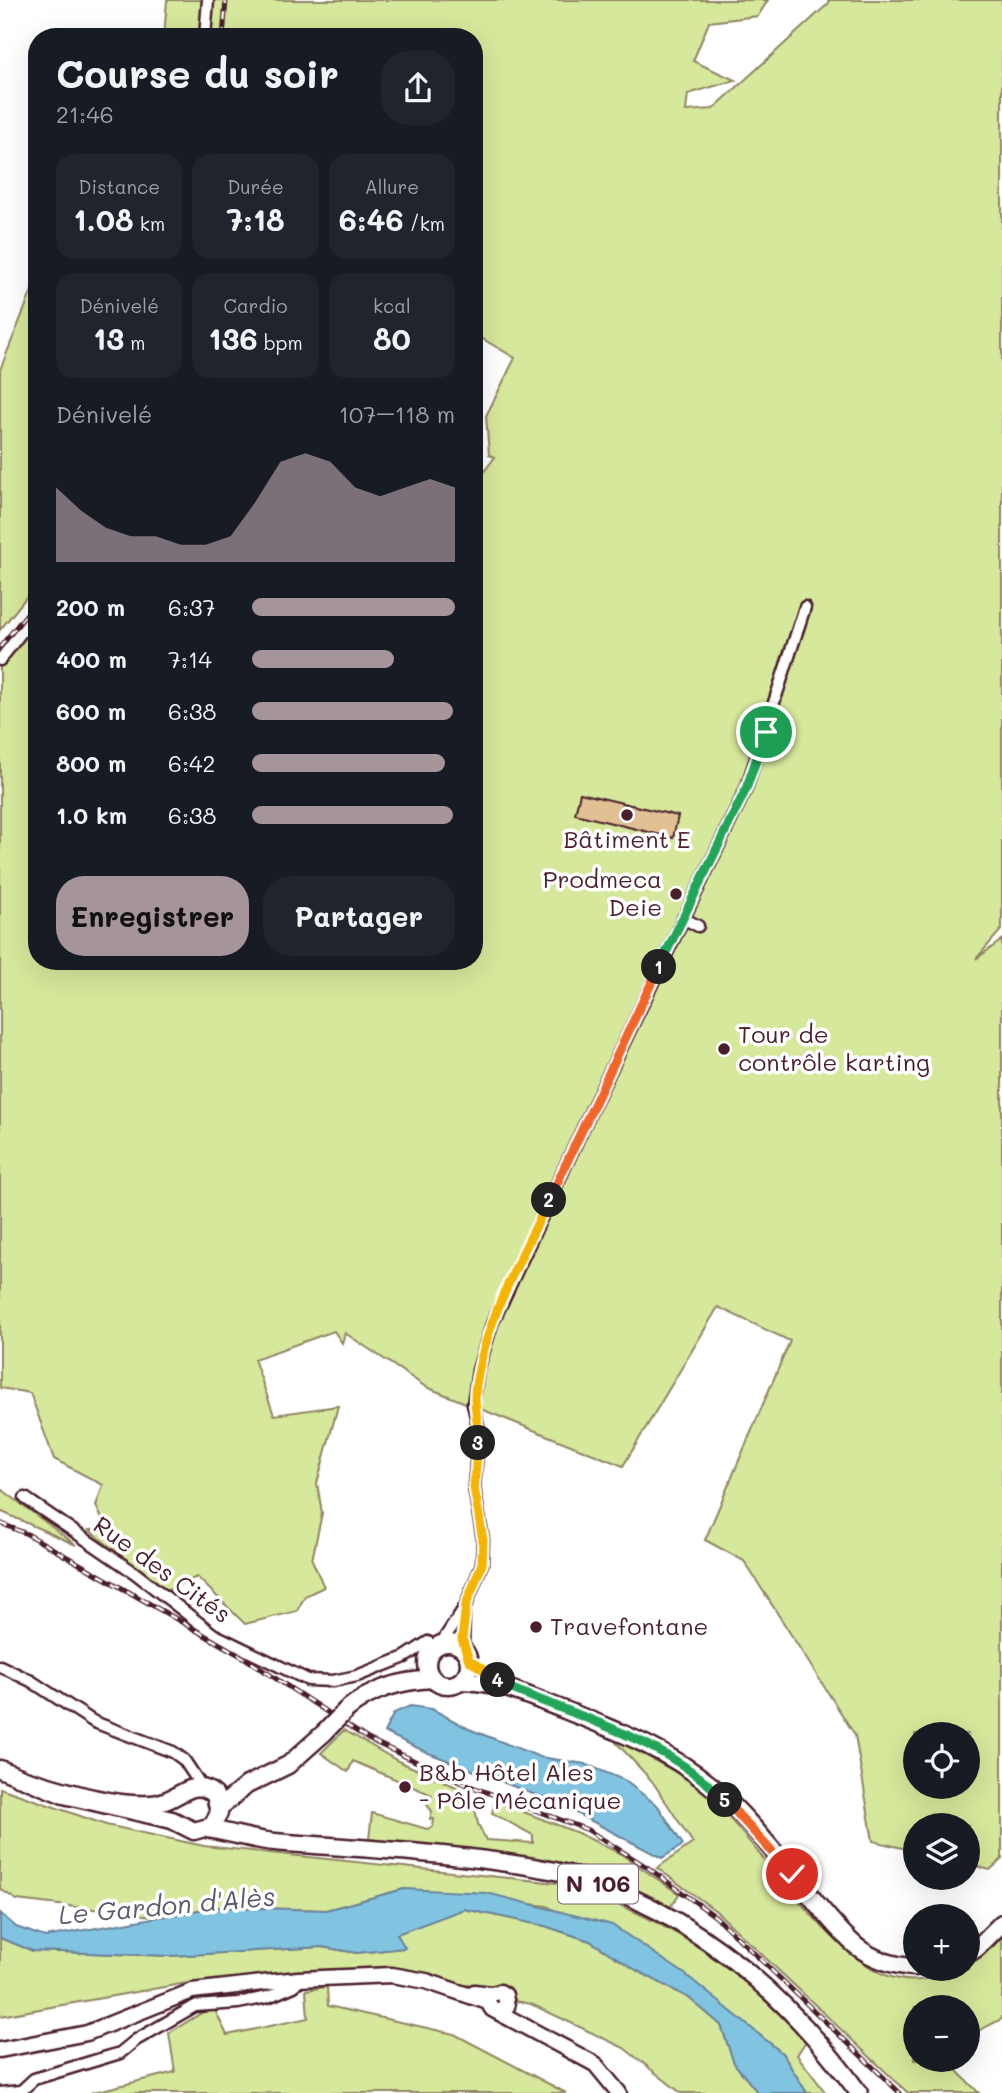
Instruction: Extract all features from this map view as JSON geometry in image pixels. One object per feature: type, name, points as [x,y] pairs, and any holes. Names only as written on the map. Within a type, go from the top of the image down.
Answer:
[{"type":"main road","points":[[0,1769],[64,1795],[155,1815],[194,1831],[208,1829],[215,1822],[219,1810],[247,1785],[288,1765],[361,1698],[419,1668],[435,1650],[455,1644],[510,1688]]},
{"type":"main road","points":[[433,1679],[428,1666],[435,1650]]},
{"type":"main road","points":[[460,1681],[467,1673],[466,1654]]},
{"type":"main road","points":[[388,1686],[433,1679],[447,1684],[460,1681],[510,1688],[669,1756],[713,1788],[752,1827],[856,1946],[878,1959],[903,1966]]},
{"type":"main road","points":[[18,1777],[68,1791],[137,1803],[166,1802],[195,1791],[247,1785]]},
{"type":"main road","points":[[195,1791],[219,1810]]},
{"type":"main road","points":[[182,1826],[175,1814],[195,1791]]},
{"type":"main road","name":"N 106","points":[[219,1810],[246,1830],[299,1842]]},
{"type":"main road","name":"N 106","points":[[208,1829],[250,1839],[521,1865],[578,1876],[615,1891],[679,1922],[752,1974],[821,2043],[859,2093]]},
{"type":"main road","points":[[980,1946],[1002,1923]]},
{"type":"main road","points":[[0,2050],[87,2033],[192,1991],[298,1979],[392,1975],[452,1989],[496,2004],[521,2025],[595,2064],[619,2093]]},
{"type":"street","points":[[206,28],[208,0]]},
{"type":"street","points":[[435,1650],[466,1605],[477,1580],[483,1547],[474,1487],[479,1436],[473,1404],[485,1346],[512,1278],[752,775],[805,607]]},
{"type":"street","points":[[0,660],[28,624]]},
{"type":"street","points":[[683,918],[698,926]]},
{"type":"street","name":"Rue des Cités","points":[[25,1497],[135,1573],[213,1634],[259,1654],[298,1676],[319,1681],[357,1676],[400,1660],[429,1642],[435,1650]]},
{"type":"street","points":[[466,1605],[462,1629],[466,1654]]},
{"type":"street","points":[[0,1666],[31,1681],[94,1722],[173,1752],[184,1760],[190,1770],[195,1791]]},
{"type":"street","points":[[190,1770],[195,1791]]},
{"type":"street","points":[[0,2093],[21,2091],[34,2079],[120,2053],[136,2040],[195,2006],[238,2003],[268,1997],[294,1986],[298,1979]]},
{"type":"green space","points":[[167,0],[768,0],[758,16],[709,22],[693,61],[735,80],[688,94],[686,111],[713,109],[829,3],[828,0],[1002,0],[1002,929],[976,959],[1002,940],[1002,1859],[990,1870],[980,1867],[980,1813],[903,1813],[903,1848],[873,1841],[855,1735],[744,1561],[705,1540],[790,1341],[718,1307],[623,1466],[426,1387],[345,1333],[342,1343],[334,1331],[254,1359],[274,1415],[338,1406],[317,1483],[322,1513],[312,1560],[324,1587],[305,1596],[297,1611],[245,1624],[197,1577],[165,1591],[89,1530],[107,1529],[96,1506],[103,1485],[54,1459],[30,1393],[0,1388],[0,657],[28,623],[28,970],[483,970],[483,473],[495,457],[489,455],[486,416],[515,358],[483,339],[483,28],[165,28]]},
{"type":"green space","points":[[28,300],[28,595],[0,630],[0,370]]},
{"type":"green space","points":[[0,1488],[76,1545],[0,1511]]},
{"type":"green space","points":[[344,1730],[398,1761],[472,1794],[478,1824],[486,1840],[533,1843],[533,1835],[492,1813],[495,1801],[578,1833],[621,1854],[679,1894],[668,1911],[484,1852],[369,1839],[372,1813],[427,1829],[433,1827],[434,1819],[430,1819],[432,1811],[427,1805],[432,1795],[353,1761],[348,1772],[321,1753]]},
{"type":"green space","points":[[612,1738],[677,1773],[701,1790],[731,1820],[823,1927],[871,1968],[903,1981],[980,1981],[980,1955],[993,1947],[1002,1936],[1002,2019],[980,2030],[980,1995],[903,1995],[903,2072],[958,2072],[979,2093],[908,2093],[716,1911],[657,1868],[693,1843],[652,1781]]},
{"type":"green space","points":[[0,1788],[106,1825],[204,1846],[557,1883],[595,1895],[662,1925],[751,1986],[808,2038],[797,2055],[826,2093],[807,2093],[782,2053],[547,1906],[404,1889],[326,1910],[216,1907],[161,1917],[17,1900],[0,1889]]},
{"type":"green space","points":[[464,1909],[545,1926],[590,1941],[636,1970],[689,1998],[721,2025],[734,2063],[758,2093],[681,2093],[624,2048],[531,2004],[516,2001],[511,1992],[490,1987],[473,1987],[389,1968],[322,1970],[181,1984],[0,2016],[0,1938],[33,1951],[170,1956],[322,1947],[357,1953],[404,1948],[396,1934]]},
{"type":"green space","points":[[327,1987],[328,2006],[454,2034],[566,2093],[90,2093],[175,2072],[169,2033],[213,2006],[227,2035],[308,2018],[306,1990]]},
{"type":"water","points":[[410,1706],[432,1709],[469,1729],[540,1757],[585,1764],[624,1780],[658,1806],[683,1845],[662,1858],[561,1805],[426,1752],[384,1732],[394,1713]]},
{"type":"water","points":[[404,1889],[487,1893],[612,1925],[685,1974],[782,2053],[807,2093],[758,2093],[734,2063],[721,2025],[689,1998],[636,1970],[590,1941],[545,1926],[464,1909],[397,1934],[405,1948],[357,1953],[322,1947],[171,1956],[33,1951],[0,1938],[0,1913],[16,1927],[45,1937],[216,1907],[326,1910]]},
{"type":"building","name":"Bâtiment E","points":[[580,793],[678,816],[673,838],[575,814]]},
{"type":"railway","points":[[224,28],[226,0]]},
{"type":"railway","points":[[0,647],[28,612]]},
{"type":"railway","points":[[0,1523],[27,1534],[243,1657],[368,1739],[462,1783],[588,1830],[647,1867],[716,1917],[900,2093]]},
{"type":"place","name":"Bâtiment E","points":[[627,815]]},
{"type":"place","name":"Prodmeca Deie","points":[[676,894]]},
{"type":"place","name":"Tour de contrôle karting","points":[[724,1049]]},
{"type":"place","name":"Travefontane","points":[[536,1627]]},
{"type":"place","name":"B&b Hôtel Ales - Pôle Mécanique","points":[[405,1787]]},
{"type":"route","points":[[766,732],[746,789],[590,1111],[512,1278],[485,1346],[473,1404],[479,1430],[474,1487],[483,1540],[482,1564],[466,1605],[462,1639],[463,1649],[469,1660],[510,1688],[640,1741],[669,1756],[713,1788],[752,1827],[792,1874]]},
{"type":"water label","name":"Le Gardon d'Alès","points":[[167,1906]]}]
